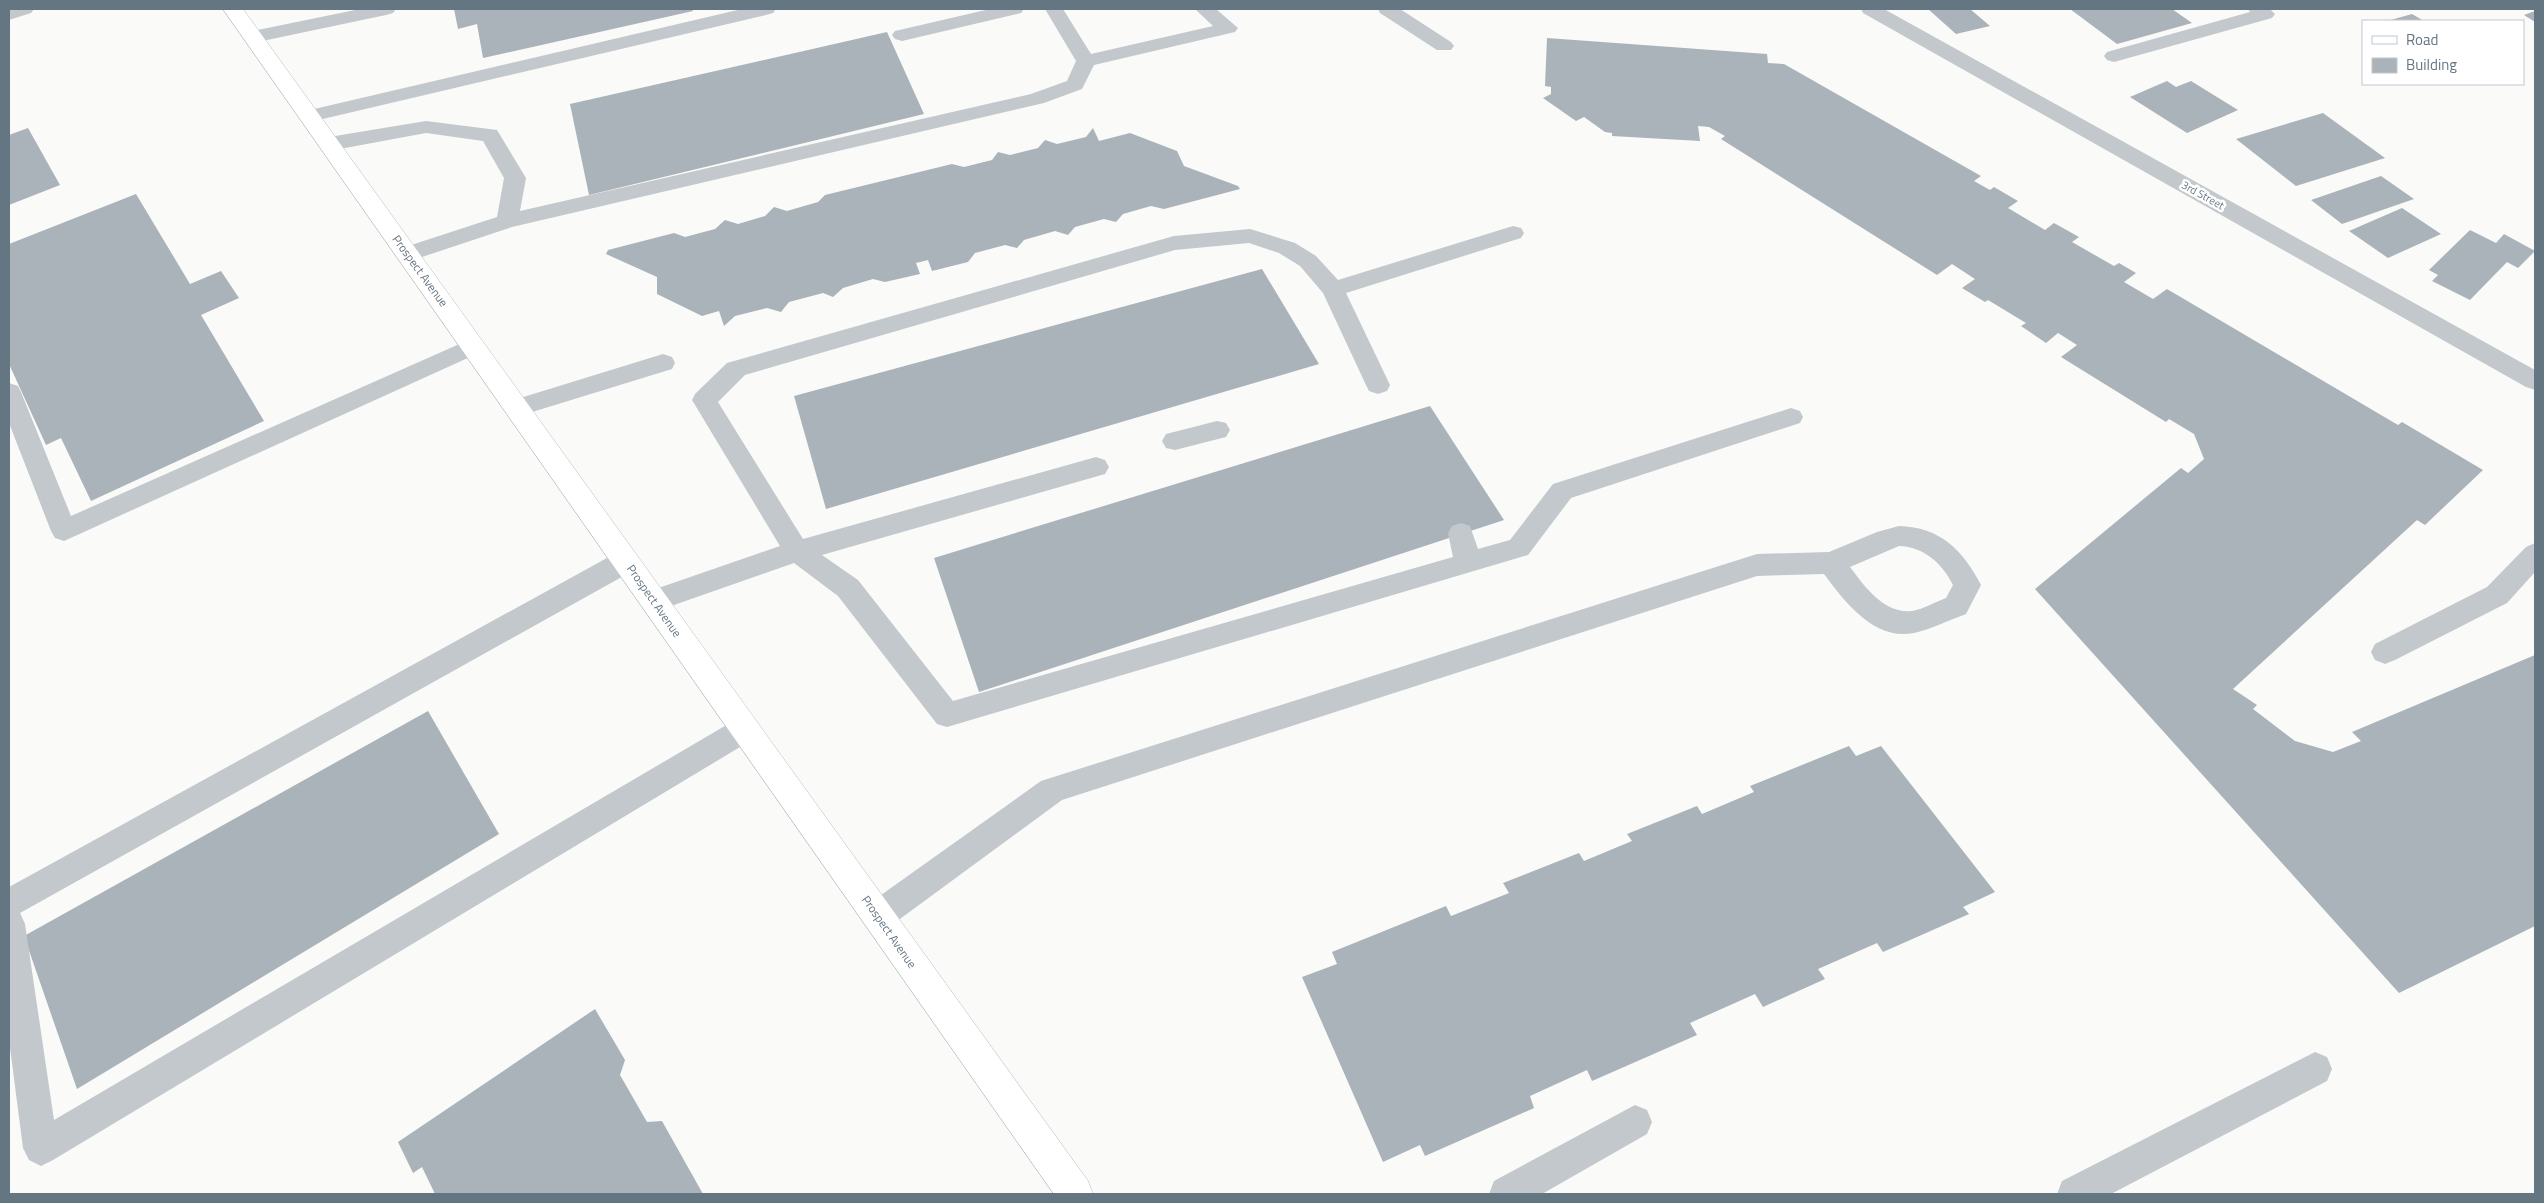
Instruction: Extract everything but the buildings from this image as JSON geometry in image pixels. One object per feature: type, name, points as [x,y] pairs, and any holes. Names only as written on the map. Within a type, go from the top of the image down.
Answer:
[{"type":"street","points":[[9,14],[24,9]]},
{"type":"street","name":"Prospect Avenue","points":[[233,9],[1075,1194]]},
{"type":"street","points":[[253,37],[386,9]]},
{"type":"street","points":[[310,116],[766,9]]},
{"type":"street","points":[[902,35],[1014,9]]},
{"type":"street","points":[[1054,9],[1086,61]]},
{"type":"street","points":[[1086,61],[1228,28],[1204,9]]},
{"type":"street","points":[[1388,9],[1444,46]]},
{"type":"street","name":"3rd Street","points":[[1870,9],[2535,381]]},
{"type":"street","points":[[2114,56],[2265,14],[2257,9]]},
{"type":"street","points":[[407,254],[507,221],[1037,99],[1075,85],[1086,61]]},
{"type":"street","points":[[329,144],[426,127],[490,135],[516,178],[507,221]]},
{"type":"street","points":[[1333,289],[1513,233]]},
{"type":"street","points":[[1378,385],[1333,289],[1308,261],[1287,248],[1250,236],[1174,243],[736,369],[704,400],[797,551],[848,588],[946,715],[1519,548],[1562,491],[1791,417]]},
{"type":"street","points":[[9,392],[64,531],[472,346]]},
{"type":"street","points":[[516,408],[662,363]]},
{"type":"street","points":[[1175,441],[1217,430]]},
{"type":"street","points":[[654,601],[797,551],[1096,467]]},
{"type":"street","points":[[1461,533],[1468,563]]},
{"type":"street","points":[[2385,652],[2497,595],[2535,554]]},
{"type":"street","points":[[9,903],[626,561]]},
{"type":"street","points":[[878,916],[1052,790],[1757,565],[1830,563]]},
{"type":"street","points":[[9,924],[41,1148],[745,729]]},
{"type":"street","points":[[2075,1194],[2315,1069]]},
{"type":"street","points":[[1507,1194],[1635,1122]]}]
